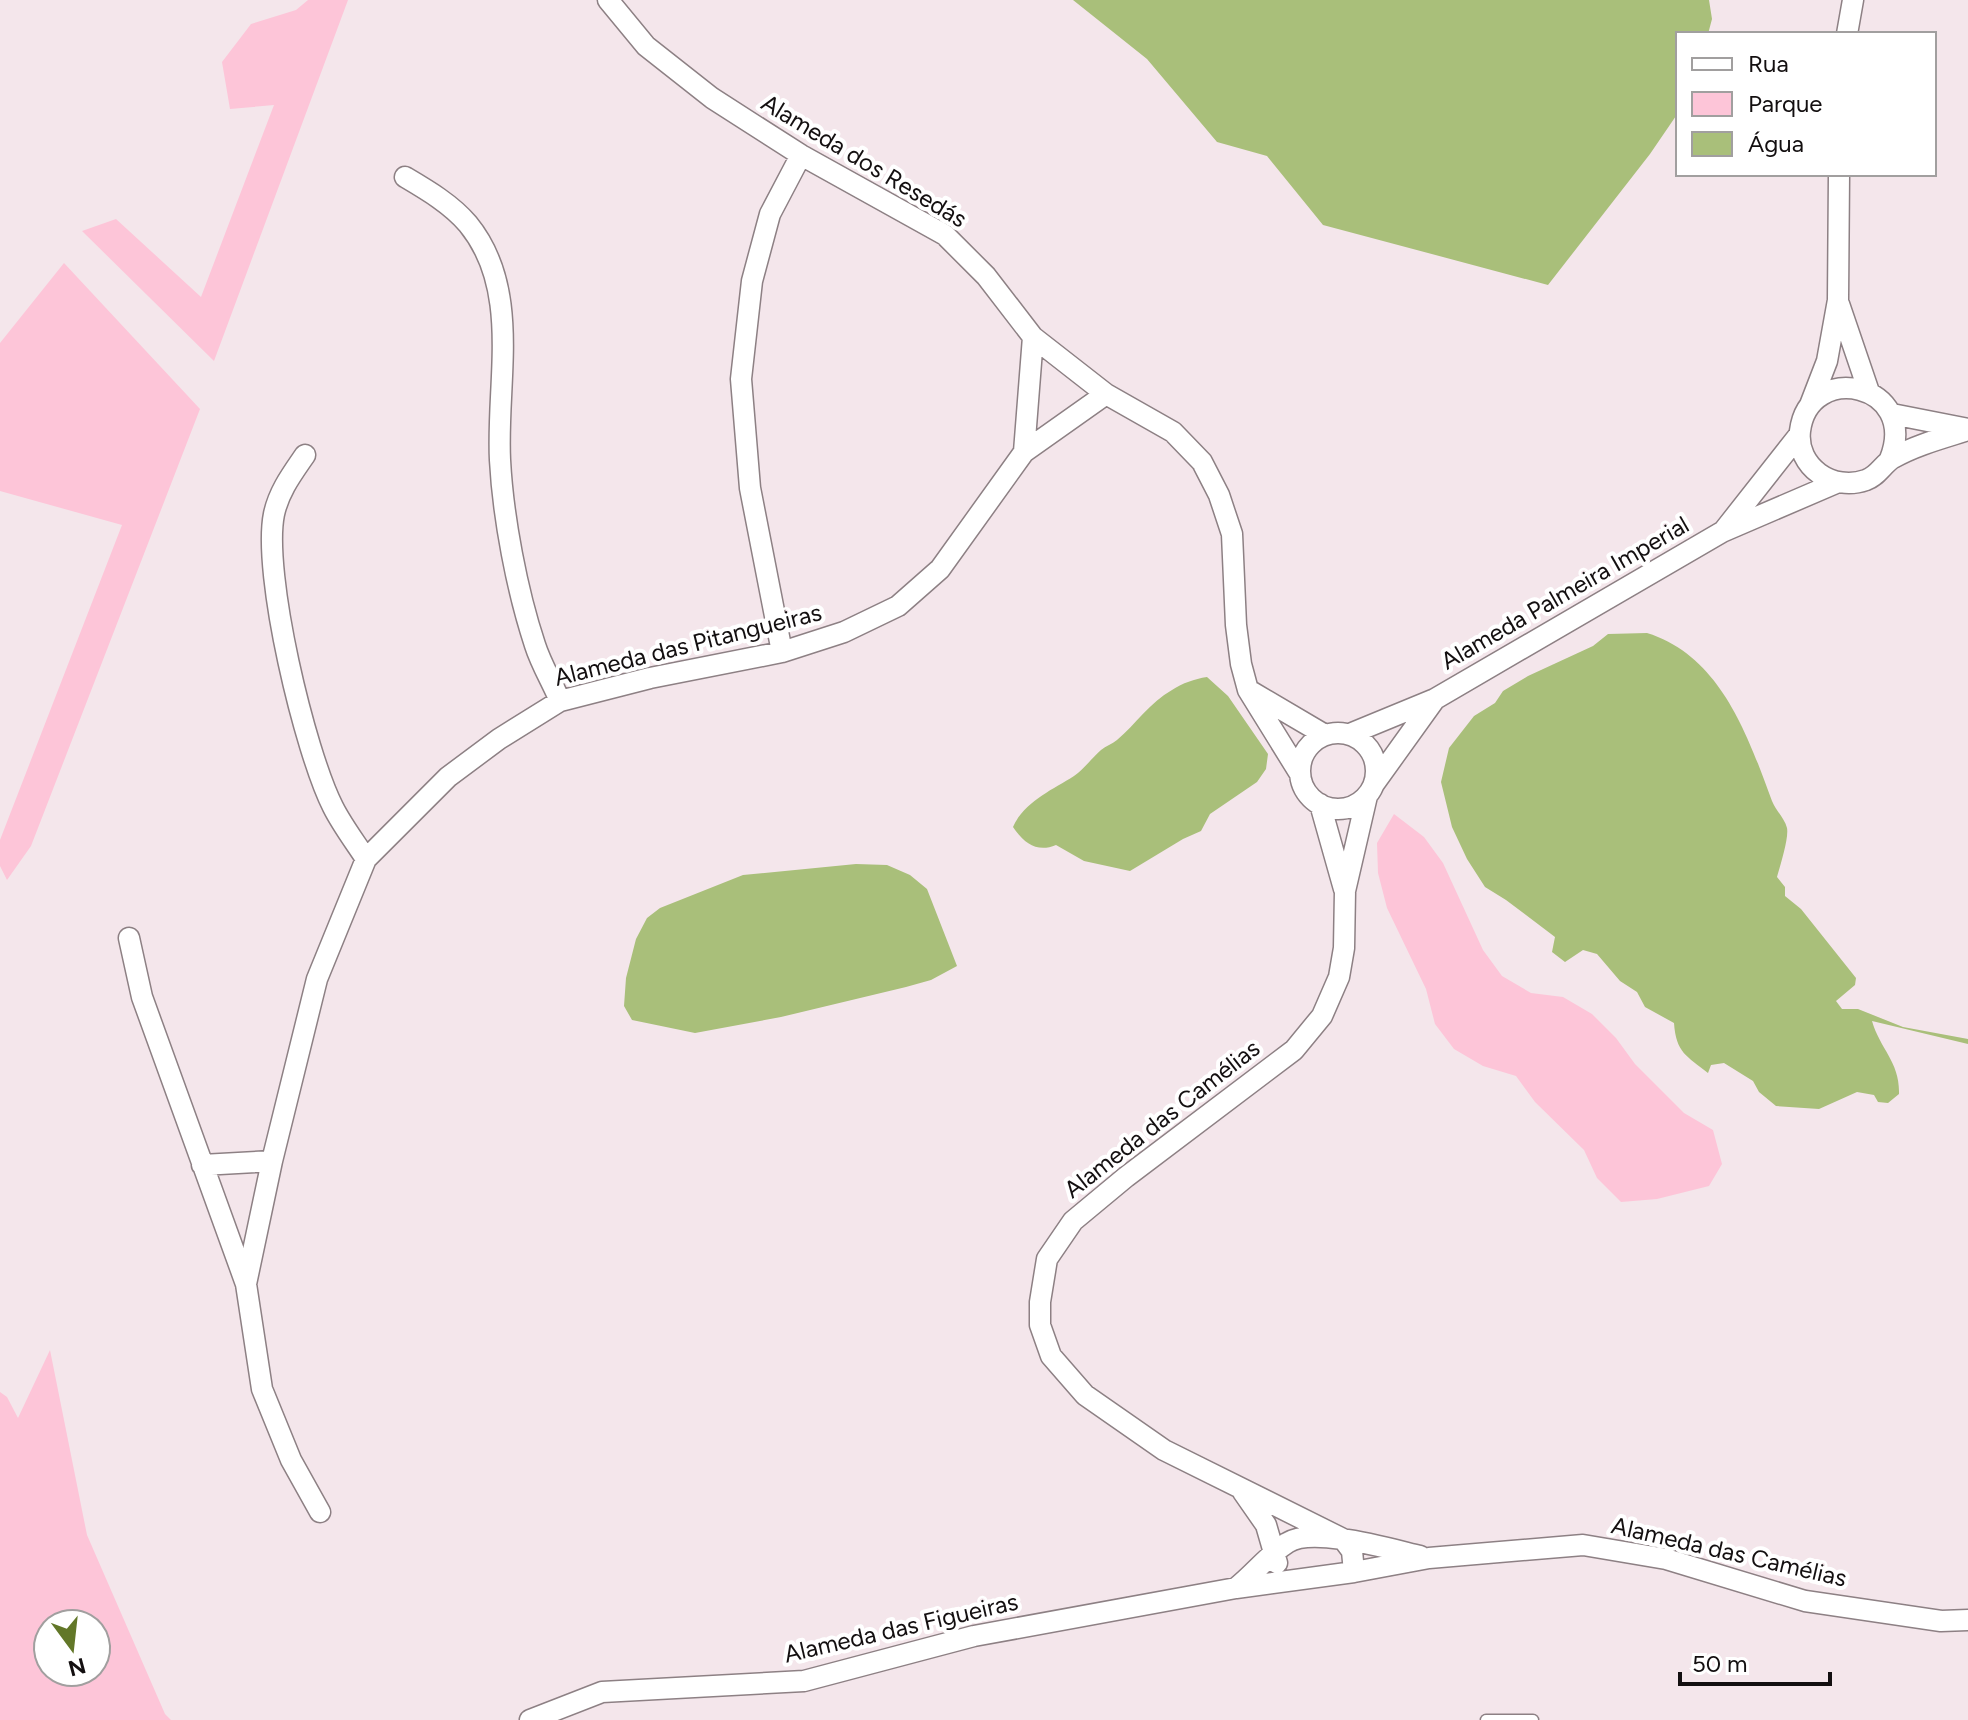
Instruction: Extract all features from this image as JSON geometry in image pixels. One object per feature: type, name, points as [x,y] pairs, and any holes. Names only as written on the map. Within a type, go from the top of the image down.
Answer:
[{"type":"street","name":"Alameda dos Resedás","points":[[608,0],[646,46],[712,98],[801,155],[945,235],[986,276],[1033,337],[1106,394],[1173,432],[1202,462],[1219,495],[1232,534],[1236,625],[1248,690],[1300,774]]},
{"type":"street","points":[[1847,32],[1853,0]]},
{"type":"street","points":[[782,652],[750,488],[741,379],[752,281],[770,214],[801,155]]},
{"type":"street","points":[[1810,405],[1838,388],[1869,392],[1882,401],[1892,414],[1896,445],[1880,472],[1852,484],[1836,483],[1809,465],[1799,435],[1802,419],[1827,361],[1838,300],[1839,176]]},
{"type":"street","points":[[405,177],[436,195],[467,222],[488,253],[500,290],[500,460],[514,562],[535,646],[560,701]]},
{"type":"street","points":[[1838,300],[1869,392]]},
{"type":"street","points":[[1024,452],[1033,337]]},
{"type":"street","name":"Alameda das Pitangueiras","points":[[246,1284],[272,1161],[317,979],[366,859],[448,777],[499,739],[560,701],[650,678],[782,652],[844,632],[898,606],[940,569],[1024,452],[1106,394]]},
{"type":"street","points":[[1892,414],[1968,429]]},
{"type":"street","points":[[1890,459],[1968,429]]},
{"type":"street","points":[[1722,532],[1799,435]]},
{"type":"street","points":[[305,455],[283,487],[274,516],[274,569],[284,634],[309,746],[333,807],[366,859]]},
{"type":"street","points":[[1722,532],[1836,483]]},
{"type":"street","name":"Alameda Palmeira Imperial","points":[[1350,734],[1435,699],[1722,532]]},
{"type":"street","points":[[1248,690],[1325,735],[1350,734],[1369,749],[1375,760],[1376,772],[1345,891]]},
{"type":"street","points":[[1325,735],[1306,750],[1301,761],[1303,786],[1320,804],[1345,808],[1370,790],[1435,699]]},
{"type":"street","points":[[1320,804],[1345,891]]},
{"type":"street","name":"Alameda das Camélias","points":[[1345,891],[1344,948],[1339,977],[1322,1016],[1294,1050],[1073,1221],[1047,1259],[1040,1302],[1040,1325],[1051,1356],[1085,1395],[1152,1442],[1343,1539],[1429,1558]]},
{"type":"street","points":[[129,938],[142,997],[246,1284],[262,1389],[291,1460],[320,1512]]},
{"type":"street","points":[[202,1165],[272,1161]]},
{"type":"street","points":[[1241,1489],[1266,1525],[1284,1581]]},
{"type":"street","points":[[1236,1588],[1287,1542],[1299,1538],[1343,1539],[1354,1557],[1354,1572]]},
{"type":"street","name":"Alameda das Camélias","points":[[1284,1581],[1429,1558],[1583,1545],[1666,1559],[1805,1601],[1941,1621],[1968,1620]]},
{"type":"street","name":"Alameda das Figueiras","points":[[530,1720],[602,1692],[804,1681],[974,1636],[1284,1581]]},
{"type":"lane","points":[[1486,1720],[1533,1720]]},
{"type":"green space","points":[[308,0],[348,0],[214,361],[82,231],[116,219],[201,297],[274,105],[230,109],[222,62],[251,24],[296,10]]},
{"type":"green space","points":[[64,263],[200,409],[31,846],[7,880],[0,866],[0,840],[122,525],[0,491],[0,343]]},
{"type":"green space","points":[[1394,814],[1424,837],[1443,863],[1483,950],[1502,976],[1531,993],[1563,997],[1592,1014],[1616,1038],[1635,1064],[1684,1113],[1713,1130],[1722,1164],[1709,1186],[1657,1199],[1621,1202],[1597,1178],[1584,1150],[1535,1102],[1516,1076],[1483,1066],[1454,1049],[1435,1024],[1426,989],[1387,908],[1378,873],[1377,843]]},
{"type":"green space","points":[[50,1350],[87,1535],[165,1714],[171,1720],[0,1720],[0,1392],[7,1397],[18,1418]]},
{"type":"water","points":[[1073,0],[1709,0],[1712,19],[1709,32],[1676,32],[1676,116],[1548,285],[1323,225],[1267,156],[1217,142],[1147,59]]},
{"type":"water","points":[[1647,633],[1673,644],[1694,660],[1713,679],[1741,725],[1772,801],[1787,828],[1786,845],[1777,877],[1785,887],[1785,896],[1801,909],[1856,978],[1855,985],[1836,1001],[1842,1009],[1858,1009],[1903,1027],[1968,1039],[1968,1044],[1872,1021],[1893,1064],[1898,1083],[1899,1094],[1888,1103],[1878,1102],[1874,1095],[1857,1092],[1819,1109],[1776,1106],[1759,1092],[1753,1081],[1724,1063],[1711,1065],[1708,1073],[1680,1048],[1674,1023],[1645,1007],[1637,992],[1620,981],[1597,954],[1583,950],[1565,962],[1552,952],[1555,937],[1485,887],[1467,859],[1452,827],[1441,782],[1449,748],[1474,716],[1495,703],[1503,691],[1593,646],[1608,634]]},
{"type":"water","points":[[1207,677],[1228,696],[1268,754],[1266,769],[1257,782],[1210,814],[1201,831],[1130,871],[1084,861],[1056,845],[1037,847],[1017,833],[1013,827],[1031,804],[1078,773],[1164,695],[1180,685]]},
{"type":"water","points":[[856,864],[887,865],[910,875],[927,889],[957,966],[931,980],[906,987],[781,1017],[695,1033],[632,1020],[624,1006],[626,978],[636,939],[647,918],[660,908],[743,875]]}]
